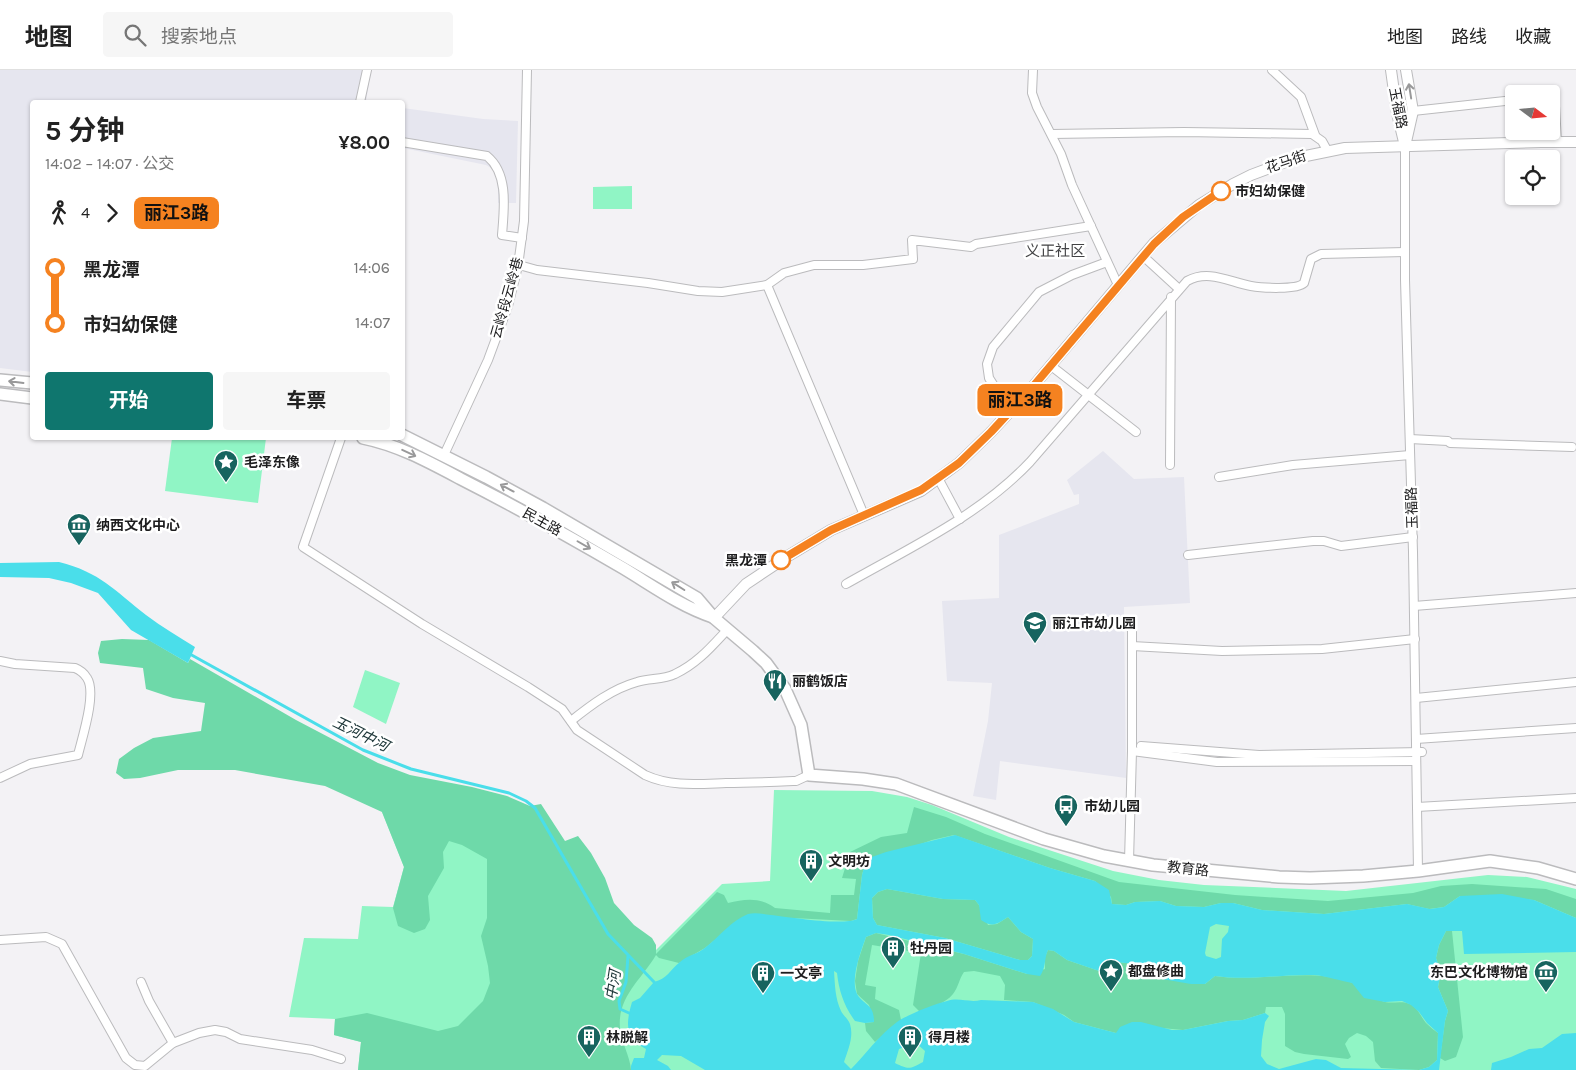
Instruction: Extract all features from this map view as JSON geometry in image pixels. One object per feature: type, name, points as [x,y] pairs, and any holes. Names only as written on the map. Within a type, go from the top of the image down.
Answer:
[{"type":"main road","points":[[0,380],[30,383]]},
{"type":"main road","points":[[0,394],[30,398]]},
{"type":"main road","name":"民主路","points":[[405,436],[544,508],[698,598],[714,618],[766,664],[785,689],[801,725],[809,775]]},
{"type":"main road","name":"民主路","points":[[370,440],[404,450],[480,488],[594,551],[691,609],[714,618]]},
{"type":"main road","name":"教育路","points":[[809,775],[863,779],[896,784],[1044,839],[1079,850],[1129,861],[1177,868],[1279,877],[1337,877],[1418,871],[1490,861],[1538,868],[1576,879]]},
{"type":"street","points":[[360,100],[367,70]]},
{"type":"street","name":"云岭段云岭巷","points":[[444,455],[488,360],[508,306],[518,265],[522,238],[527,70]]},
{"type":"street","points":[[1033,70],[1032,93],[1037,107],[1052,134],[1090,226],[1118,284]]},
{"type":"street","points":[[1272,70],[1301,97],[1315,136]]},
{"type":"street","name":"玉福路","points":[[1391,70],[1397,113],[1405,146]]},
{"type":"street","name":"玉福路","points":[[1406,70],[1413,111],[1405,146],[1405,252],[1413,537],[1418,871]]},
{"type":"street","points":[[1413,111],[1505,101]]},
{"type":"street","points":[[1052,134],[1184,132],[1315,136],[1322,140],[1327,150]]},
{"type":"street","points":[[405,142],[487,156],[496,165],[501,177],[504,208],[502,235],[522,238]]},
{"type":"street","name":"花马街","points":[[714,618],[746,584],[767,570],[824,534],[921,490],[976,448],[1050,366],[1143,256],[1168,230],[1216,194],[1251,175],[1283,162],[1327,150],[1576,142]]},
{"type":"street","points":[[518,265],[537,270],[631,280],[698,291],[722,292],[767,285],[784,273],[814,265],[863,265],[913,259],[912,240],[971,247],[976,244],[1090,226]]},
{"type":"street","points":[[846,584],[960,519],[993,497],[1018,474],[1179,289],[1192,278],[1203,276],[1220,278],[1251,286],[1297,288],[1304,284],[1311,259],[1320,254],[1405,252]]},
{"type":"street","points":[[1143,256],[1179,289]]},
{"type":"street","points":[[1010,411],[989,378],[987,364],[993,347],[1040,292],[1072,274],[1107,262]]},
{"type":"street","points":[[767,285],[864,516]]},
{"type":"street","points":[[1170,465],[1172,297]]},
{"type":"street","points":[[1050,366],[1136,432]]},
{"type":"street","points":[[1410,439],[1448,441],[1450,443],[1572,447]]},
{"type":"street","points":[[340,440],[303,547],[422,624],[528,687],[562,710],[577,730],[645,775],[665,782],[686,784],[796,782],[809,775]]},
{"type":"street","points":[[1218,477],[1293,466],[1410,455]]},
{"type":"street","points":[[938,478],[960,519]]},
{"type":"street","points":[[1188,555],[1314,541],[1324,541],[1341,546],[1413,537]]},
{"type":"street","points":[[1414,606],[1576,593]]},
{"type":"street","points":[[1129,861],[1132,751],[1132,626]]},
{"type":"street","points":[[571,722],[592,704],[614,691],[639,681],[667,678],[682,670],[698,660],[728,629]]},
{"type":"street","points":[[1132,646],[1222,651],[1322,649],[1415,639]]},
{"type":"street","points":[[0,661],[15,664],[75,668],[83,672],[88,679],[91,692],[78,755],[30,764],[0,778]]},
{"type":"street","points":[[1416,698],[1576,682]]},
{"type":"street","points":[[1416,739],[1576,728]]},
{"type":"street","points":[[1141,746],[1259,755],[1422,752]]},
{"type":"street","points":[[1132,751],[1217,762],[1416,761]]},
{"type":"street","points":[[1417,807],[1576,798]]},
{"type":"street","points":[[0,940],[46,937],[62,944],[129,1061],[135,1065],[144,1066],[173,1043],[199,1033],[215,1030],[226,1032],[240,1039],[312,1050],[341,1059]]},
{"type":"street","points":[[140,982],[173,1043]]},
{"type":"shaded area","points":[[0,70],[371,70],[366,100],[30,100],[30,372],[0,368]]},
{"type":"shaded area","points":[[405,108],[483,119],[518,121],[516,203],[498,203],[498,172],[486,165],[405,148]]},
{"type":"shaded area","name":"丽江市幼儿园","points":[[1103,451],[1134,479],[1184,477],[1190,603],[1124,607],[1126,778],[1000,761],[996,800],[973,796],[988,721],[992,683],[947,681],[942,601],[999,598],[999,535],[1079,504],[1079,494],[1074,495],[1067,480]]},
{"type":"green space","points":[[632,186],[632,209],[593,209],[593,187]]},
{"type":"green space","points":[[172,440],[266,440],[258,503],[165,491]]},
{"type":"green space","points":[[122,639],[149,640],[188,663],[190,659],[296,720],[378,763],[410,775],[507,796],[530,806],[541,804],[565,841],[578,836],[591,853],[605,878],[614,903],[634,925],[652,938],[656,945],[656,954],[717,892],[724,895],[728,903],[752,900],[764,902],[775,908],[830,913],[831,895],[854,895],[856,879],[842,878],[850,852],[881,837],[907,833],[914,807],[946,817],[985,834],[1119,882],[1235,895],[1328,901],[1413,893],[1441,886],[1472,884],[1546,889],[1576,899],[1576,918],[1534,900],[1479,896],[1460,896],[1444,907],[1429,909],[1407,904],[1324,914],[1262,910],[1233,903],[1221,903],[1204,907],[1176,906],[1160,901],[1135,902],[1126,905],[1112,904],[1111,897],[1095,881],[1050,868],[954,835],[932,840],[865,864],[857,919],[851,921],[792,918],[721,935],[705,948],[679,963],[659,958],[656,955],[626,998],[622,1007],[620,1028],[631,1070],[358,1070],[361,1042],[334,1035],[335,1019],[367,1013],[438,1031],[458,1026],[483,1001],[490,983],[481,936],[487,918],[487,859],[462,845],[449,841],[443,852],[444,868],[428,896],[430,920],[425,929],[414,933],[398,926],[393,908],[404,867],[382,812],[325,786],[235,770],[178,770],[140,778],[124,779],[116,773],[119,759],[153,738],[201,731],[205,703],[173,698],[146,689],[143,668],[100,663],[98,653],[101,641]]},
{"type":"green space","points":[[365,670],[400,683],[386,724],[353,707]]},
{"type":"green space","points":[[774,790],[872,791],[907,797],[932,805],[1009,837],[1113,871],[1159,880],[1204,885],[1346,891],[1488,875],[1527,877],[1576,889],[1576,1070],[358,1070],[361,1042],[334,1035],[335,1019],[289,1017],[304,938],[358,939],[362,906],[393,907],[404,867],[382,812],[407,795],[635,971],[722,884],[770,881]]},
{"type":"green space","points":[[887,889],[943,899],[975,900],[988,925],[997,924],[1008,917],[1021,932],[1033,939],[1032,956],[1028,960],[1020,960],[945,938],[877,925],[873,918],[872,898],[878,892]]},
{"type":"green space","points":[[1446,931],[1452,931],[1463,1037],[1456,1057],[1445,1061],[1440,1058],[1448,1011],[1438,987],[1441,972],[1436,958],[1439,945]]},
{"type":"green space","points":[[876,933],[964,954],[1027,974],[1045,969],[1045,957],[1048,950],[1054,951],[1067,960],[1102,972],[1110,969],[1116,962],[1144,965],[1162,979],[1205,984],[1215,976],[1250,978],[1302,975],[1336,978],[1357,985],[1382,1001],[1404,1002],[1412,1005],[1426,1023],[1438,1033],[1437,1060],[1429,1067],[1419,1070],[1381,1068],[1375,1061],[1373,1042],[1366,1036],[1357,1033],[1349,1038],[1345,1044],[1351,1057],[1348,1059],[1295,1052],[1285,1046],[1285,1014],[1282,1007],[1266,1007],[1265,1013],[1243,1020],[1183,1030],[1161,1028],[1116,1033],[1074,1022],[1064,1015],[1033,1002],[1004,1000],[1005,985],[1000,976],[974,971],[964,972],[955,992],[950,997],[938,1005],[920,1012],[913,1005],[921,953],[872,945],[865,985],[876,987],[875,999],[899,1010],[901,1020],[875,1042],[866,1031],[865,1023],[874,1022],[869,1005],[857,994],[855,981],[858,961],[866,937]]},
{"type":"water","points":[[59,562],[86,571],[106,583],[170,632],[195,647],[188,663],[131,630],[98,593],[71,583],[49,578],[0,577],[0,563]]},
{"type":"water","points":[[955,835],[1050,868],[1095,881],[1109,890],[1112,904],[1126,905],[1135,902],[1160,901],[1176,906],[1204,907],[1221,903],[1233,903],[1262,910],[1324,914],[1407,904],[1430,909],[1444,907],[1460,896],[1502,894],[1534,900],[1576,918],[1576,952],[1464,954],[1462,931],[1446,931],[1439,945],[1436,958],[1441,972],[1438,987],[1448,1011],[1439,1070],[1419,1070],[1429,1067],[1437,1060],[1438,1033],[1411,1005],[1402,1001],[1385,1002],[1364,998],[1352,983],[1314,975],[1302,975],[1240,978],[1215,976],[1205,984],[1191,984],[1162,979],[1144,965],[1116,962],[1110,969],[1102,972],[1067,960],[1054,951],[1048,950],[1040,976],[1027,974],[964,954],[876,933],[866,937],[855,973],[857,994],[872,1011],[874,1022],[855,1021],[845,1004],[837,973],[834,971],[838,1001],[851,1029],[850,1043],[844,1062],[851,1069],[890,1027],[907,1016],[951,1000],[981,1000],[1033,1002],[1053,1009],[1074,1022],[1116,1033],[1120,1027],[1132,1022],[1141,1022],[1172,1030],[1183,1030],[1243,1020],[1265,1013],[1269,1016],[1265,1022],[1261,1056],[1267,1064],[1279,1069],[1316,1059],[1326,1060],[1341,1068],[1418,1070],[705,1070],[681,1056],[662,1055],[657,1060],[668,1066],[671,1070],[631,1070],[634,1058],[644,1058],[646,1049],[634,1040],[628,1029],[632,1002],[640,998],[654,982],[665,976],[683,960],[703,949],[731,925],[748,914],[760,913],[840,922],[857,919],[865,864],[872,857]],"holes":[[[887,889],[943,899],[975,900],[979,905],[981,920],[989,924],[995,924],[1008,917],[1021,932],[1033,939],[1032,956],[1028,960],[1020,960],[945,938],[877,925],[873,918],[872,898],[878,892]],[[1216,924],[1229,926],[1228,932],[1222,939],[1221,957],[1216,959],[1206,956],[1205,953],[1210,927]],[[916,1043],[925,1051],[923,1062],[909,1068],[895,1063],[899,1049]]]},
{"type":"water","points":[[1576,1033],[1576,1070],[1491,1070],[1492,1063],[1529,1049],[1542,1048],[1562,1034]]},
{"type":"waterway","name":"玉河中河","points":[[188,653],[363,750],[411,769],[509,793],[526,801],[535,808],[608,934],[654,982]]},
{"type":"waterway","name":"中河","points":[[628,956],[626,982],[619,1001],[620,1009],[629,1013]]},
{"type":"bus line","name":"丽江3路","points":[[781,560],[831,530],[921,490],[959,463],[976,448],[1030,390],[1154,244],[1183,217],[1221,191]]},
{"type":"place","name":"市妇幼保健","points":[[1221,191]]},
{"type":"place","name":"毛泽东像","points":[[226,483]]},
{"type":"place","name":"纳西文化中心","points":[[79,546]]},
{"type":"place","name":"黑龙潭","points":[[781,560]]},
{"type":"place","name":"丽江市幼儿园","points":[[1035,644]]},
{"type":"place","name":"丽鹤饭店","points":[[775,702]]},
{"type":"place","name":"市幼儿园","points":[[1066,827]]},
{"type":"place","name":"文明坊","points":[[811,882]]},
{"type":"place","name":"牡丹园","points":[[893,969]]},
{"type":"place","name":"都盘修曲","points":[[1111,992]]},
{"type":"place","name":"东巴文化博物馆","points":[[1546,993]]},
{"type":"place","name":"一文亭","points":[[763,994]]},
{"type":"place","name":"林脱解","points":[[589,1058]]},
{"type":"place","name":"得月楼","points":[[910,1058]]},
{"type":"district","name":"义正社区","points":[[1055,251]]}]
